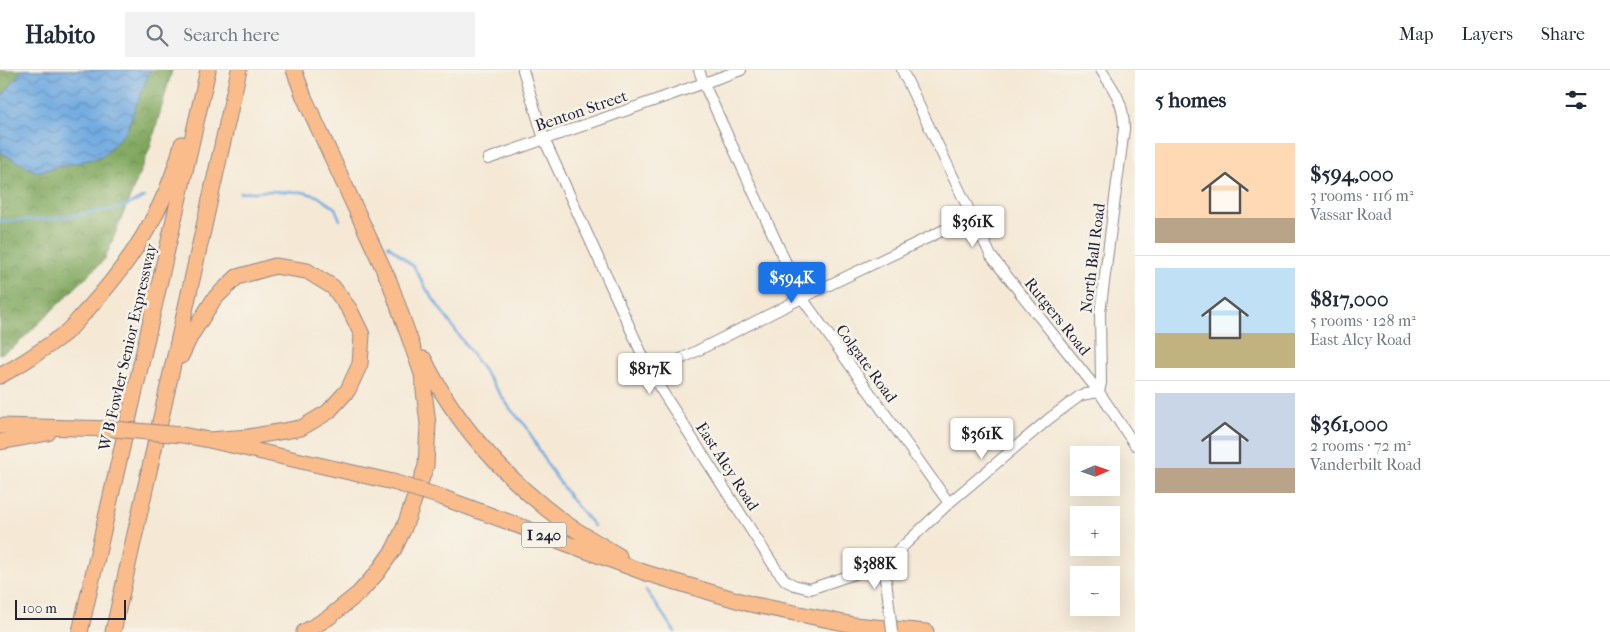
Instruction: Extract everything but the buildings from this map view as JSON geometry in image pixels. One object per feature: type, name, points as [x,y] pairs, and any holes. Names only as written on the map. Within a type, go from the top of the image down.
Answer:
[{"type":"highway","points":[[0,376],[17,367],[65,333],[110,285],[142,238],[169,184],[179,154],[201,70]]},
{"type":"highway","name":"W B Fowler Senior Expressway","points":[[80,632],[208,70]]},
{"type":"highway","points":[[113,632],[238,70]]},
{"type":"highway","points":[[294,70],[304,97],[399,306],[430,371],[460,419],[504,472],[562,520],[646,573]]},
{"type":"highway","points":[[166,394],[190,337],[214,299],[237,277],[275,266],[307,271],[333,287],[350,310],[362,335],[360,364],[348,390],[328,412],[301,428],[249,437],[209,440]]},
{"type":"highway","points":[[304,632],[328,618],[359,593],[377,573],[394,548],[404,528],[426,466],[428,424],[422,374],[399,306]]},
{"type":"highway","points":[[0,426],[84,427]]},
{"type":"highway","points":[[0,442],[84,427]]},
{"type":"highway","name":"I 240","points":[[84,427],[182,435],[393,482],[441,497],[646,573],[759,606],[854,625],[926,632]]},
{"type":"street","name":"East Alcy Road","points":[[523,70],[544,139],[651,374],[776,570],[794,585],[810,588],[884,564]]},
{"type":"street","name":"Colgate Road","points":[[699,70],[802,298],[949,503]]},
{"type":"street","name":"Benton Street","points":[[488,159],[740,70]]},
{"type":"street","name":"Rutgers Road","points":[[902,70],[991,256],[1099,392]]},
{"type":"street","name":"North Ball Road","points":[[1099,392],[1101,383],[1100,313],[1124,129],[1122,104],[1101,70]]},
{"type":"street","points":[[651,374],[802,298],[971,217]]},
{"type":"street","points":[[892,632],[884,564],[949,503],[1050,418],[1081,395],[1099,392],[1135,446]]},
{"type":"green space","points":[[0,70],[172,70],[151,145],[105,259],[14,347],[0,354]]},
{"type":"water","points":[[22,70],[150,70],[126,132],[102,157],[37,172],[0,152],[0,99]]},
{"type":"waterway","points":[[240,193],[267,191],[303,192],[317,196],[335,208],[340,220]]},
{"type":"waterway","points":[[0,221],[50,219],[121,208],[145,197]]},
{"type":"waterway","points":[[388,245],[414,267],[427,290],[512,411],[526,426],[547,464],[571,499],[594,526]]},
{"type":"waterway","points":[[646,590],[675,632]]}]
